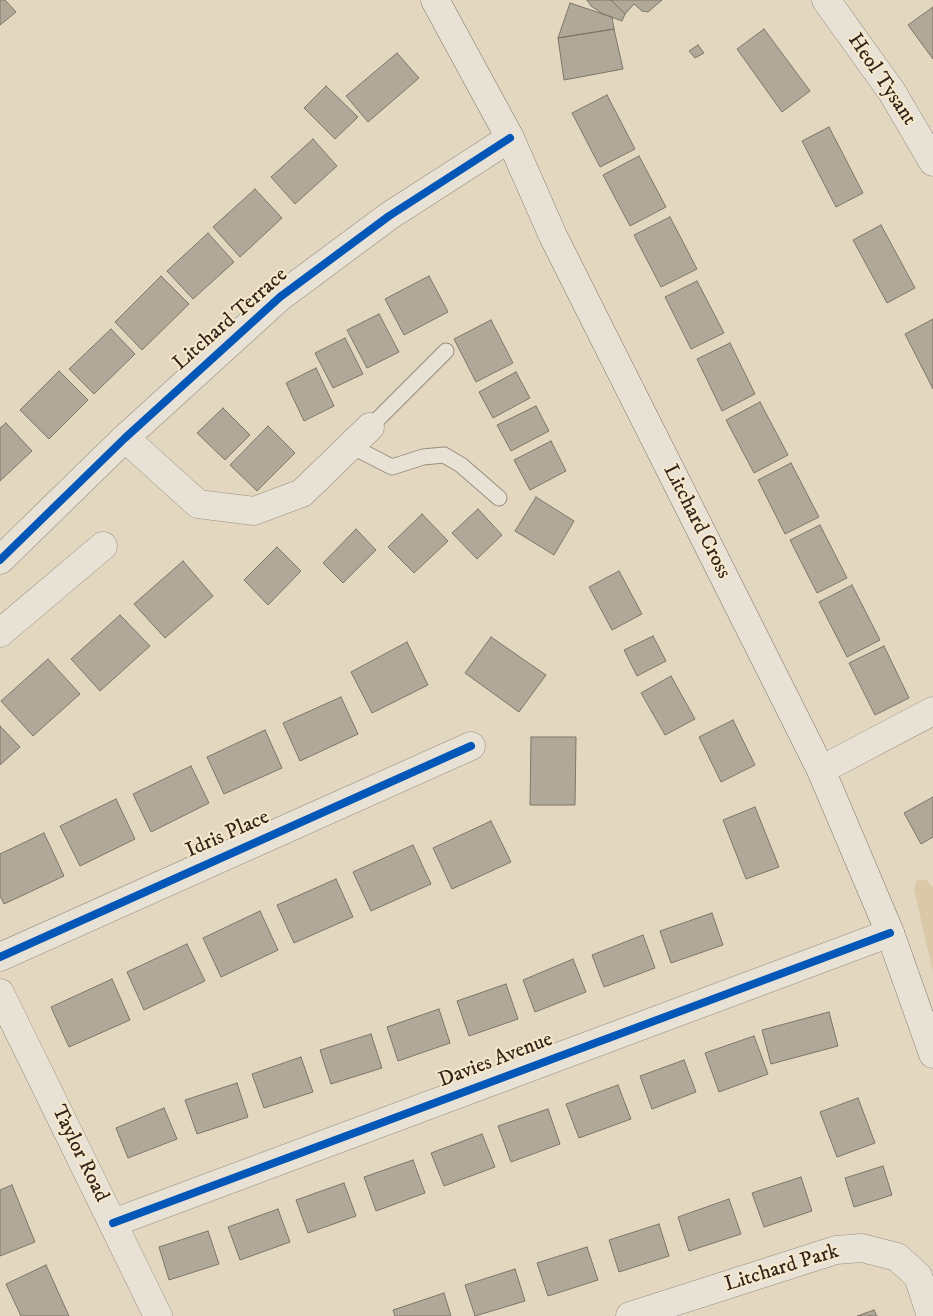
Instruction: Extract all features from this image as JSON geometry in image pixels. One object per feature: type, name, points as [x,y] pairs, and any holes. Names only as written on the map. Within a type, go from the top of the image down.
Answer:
[{"type":"street","name":"Heol Tysant","points":[[826,0],[892,92],[933,162]]},
{"type":"street","name":"Litchard Cross","points":[[438,1],[510,138],[553,236],[821,770],[890,932],[933,1054]]},
{"type":"street","name":"Litchard Terrace","points":[[0,560],[125,438],[280,297],[389,216],[510,138]]},
{"type":"street","points":[[125,438],[198,504],[254,511],[302,493],[370,427]]},
{"type":"street","points":[[0,633],[103,546]]},
{"type":"street","points":[[821,770],[933,710]]},
{"type":"street","name":"Idris Place","points":[[0,956],[470,746]]},
{"type":"street","name":"Davies Avenue","points":[[113,1223],[890,932]]},
{"type":"street","name":"Taylor Road","points":[[0,993],[158,1316]]},
{"type":"street","name":"Litchard Park","points":[[630,1316],[836,1250],[862,1248],[897,1257],[918,1276],[931,1316]]},
{"type":"lane","points":[[370,427],[446,351]]},
{"type":"lane","points":[[351,446],[392,467],[423,457],[444,455],[461,465],[499,498]]},
{"type":"shaded area","points":[[917,880],[927,880],[933,888],[933,973],[914,889]]},
{"type":"building","points":[[0,0],[5,0],[16,12],[0,25]]},
{"type":"building","points":[[587,0],[611,0],[625,14],[622,21],[603,14],[591,6]]},
{"type":"building","points":[[611,0],[662,0],[648,12],[642,11],[634,4],[625,14]]},
{"type":"building","points":[[570,3],[612,17],[614,29],[558,38]]},
{"type":"building","points":[[933,7],[933,59],[908,25]]},
{"type":"building","points":[[614,29],[623,69],[564,80],[558,38]]},
{"type":"building","points":[[764,29],[810,91],[782,112],[737,49]]},
{"type":"building","points":[[698,45],[704,53],[695,58],[689,51]]},
{"type":"building","points":[[397,53],[419,78],[368,122],[346,96]]},
{"type":"building","points":[[326,86],[358,117],[335,139],[304,108]]},
{"type":"building","points":[[607,95],[635,149],[600,167],[572,113]]},
{"type":"building","points":[[829,127],[863,193],[836,207],[802,141]]},
{"type":"building","points":[[313,139],[337,166],[295,204],[271,177]]},
{"type":"building","points":[[639,156],[666,207],[630,226],[603,175]]},
{"type":"building","points":[[255,189],[282,218],[240,257],[213,227]]},
{"type":"building","points":[[670,217],[697,269],[661,287],[634,235]]},
{"type":"building","points":[[881,225],[915,288],[887,303],[853,240]]},
{"type":"building","points":[[208,233],[234,262],[193,299],[167,271]]},
{"type":"building","points":[[161,276],[189,304],[142,350],[115,322]]},
{"type":"building","points":[[429,276],[448,312],[404,335],[385,299]]},
{"type":"building","points":[[697,281],[724,333],[691,349],[665,297]]},
{"type":"building","points":[[379,314],[399,352],[367,368],[347,330]]},
{"type":"building","points":[[933,319],[933,389],[905,334]]},
{"type":"building","points":[[491,320],[513,363],[476,382],[454,339]]},
{"type":"building","points":[[111,329],[135,354],[94,394],[69,369]]},
{"type":"building","points":[[345,338],[363,374],[333,388],[315,353]]},
{"type":"building","points":[[730,343],[755,394],[722,411],[697,359]]},
{"type":"building","points":[[316,368],[334,406],[304,421],[286,383]]},
{"type":"building","points":[[59,371],[88,400],[49,439],[20,410]]},
{"type":"building","points":[[516,372],[530,398],[493,418],[479,392]]},
{"type":"building","points":[[760,402],[788,455],[754,473],[726,420]]},
{"type":"building","points":[[536,406],[549,431],[511,451],[497,425]]},
{"type":"building","points":[[223,408],[250,435],[225,460],[197,433]]},
{"type":"building","points":[[6,423],[32,451],[0,481],[0,428]]},
{"type":"building","points":[[268,426],[295,453],[257,491],[230,465]]},
{"type":"building","points":[[551,441],[566,471],[530,490],[514,460]]},
{"type":"building","points":[[791,463],[819,517],[785,534],[758,480]]},
{"type":"building","points":[[536,497],[574,521],[554,555],[515,531]]},
{"type":"building","points":[[478,509],[502,535],[477,559],[452,533]]},
{"type":"building","points":[[422,514],[448,541],[414,573],[388,547]]},
{"type":"building","points":[[820,525],[847,578],[817,593],[790,540]]},
{"type":"building","points":[[356,529],[376,550],[343,583],[323,563]]},
{"type":"building","points":[[277,547],[301,571],[268,605],[244,580]]},
{"type":"building","points":[[183,561],[213,596],[165,638],[134,604]]},
{"type":"building","points":[[619,571],[642,614],[612,630],[589,587]]},
{"type":"building","points":[[852,585],[880,640],[847,657],[819,602]]},
{"type":"building","points":[[120,615],[150,646],[100,691],[71,659]]},
{"type":"building","points":[[653,636],[666,661],[637,676],[624,650]]},
{"type":"building","points":[[491,637],[546,675],[519,712],[465,673]]},
{"type":"building","points":[[407,642],[428,685],[372,713],[351,672]]},
{"type":"building","points":[[884,646],[909,698],[875,715],[849,663]]},
{"type":"building","points":[[48,659],[80,694],[33,736],[1,701]]},
{"type":"building","points":[[671,676],[695,719],[665,735],[641,693]]},
{"type":"building","points":[[341,697],[358,734],[300,761],[283,723]]},
{"type":"building","points":[[733,720],[755,765],[721,782],[699,737]]},
{"type":"building","points":[[0,726],[20,747],[0,765]]},
{"type":"building","points":[[265,730],[282,768],[224,794],[207,757]]},
{"type":"building","points":[[531,737],[576,737],[575,805],[530,805]]},
{"type":"building","points":[[191,766],[209,803],[151,832],[133,794]]},
{"type":"building","points":[[933,797],[933,837],[921,844],[904,813]]},
{"type":"building","points":[[116,799],[135,839],[80,866],[60,826]]},
{"type":"building","points":[[755,807],[779,867],[746,879],[723,820]]},
{"type":"building","points":[[491,821],[511,862],[452,889],[433,848]]},
{"type":"building","points":[[44,833],[64,876],[4,904],[0,896],[0,854]]},
{"type":"building","points":[[413,845],[431,884],[371,911],[353,872]]},
{"type":"building","points":[[336,879],[353,917],[294,943],[277,905]]},
{"type":"building","points":[[260,911],[278,950],[221,977],[203,938]]},
{"type":"building","points":[[712,913],[723,945],[671,963],[660,931]]},
{"type":"building","points":[[643,935],[655,968],[604,987],[592,955]]},
{"type":"building","points":[[187,944],[205,981],[144,1010],[127,972]]},
{"type":"building","points":[[573,959],[586,992],[535,1012],[523,980]]},
{"type":"building","points":[[112,979],[130,1020],[69,1047],[51,1007]]},
{"type":"building","points":[[506,984],[518,1019],[469,1036],[457,1001]]},
{"type":"building","points":[[439,1009],[450,1043],[398,1061],[387,1027]]},
{"type":"building","points":[[829,1012],[838,1046],[771,1064],[762,1030]]},
{"type":"building","points":[[371,1034],[382,1068],[331,1084],[320,1050]]},
{"type":"building","points":[[754,1036],[768,1074],[719,1092],[705,1053]]},
{"type":"building","points":[[301,1057],[313,1092],[264,1108],[252,1074]]},
{"type":"building","points":[[684,1060],[696,1092],[652,1109],[640,1076]]},
{"type":"building","points":[[237,1083],[248,1117],[197,1134],[185,1100]]},
{"type":"building","points":[[618,1085],[631,1119],[579,1138],[566,1104]]},
{"type":"building","points":[[858,1098],[875,1143],[837,1157],[820,1112]]},
{"type":"building","points":[[164,1108],[177,1139],[128,1158],[116,1128]]},
{"type":"building","points":[[548,1109],[560,1144],[511,1162],[498,1126]]},
{"type":"building","points":[[482,1134],[495,1167],[444,1186],[431,1153]]},
{"type":"building","points":[[413,1160],[425,1193],[376,1211],[364,1177]]},
{"type":"building","points":[[883,1166],[892,1195],[854,1207],[845,1178]]},
{"type":"building","points":[[801,1177],[812,1211],[764,1227],[752,1193]]},
{"type":"building","points":[[344,1183],[356,1216],[308,1233],[296,1200]]},
{"type":"building","points":[[12,1185],[35,1242],[0,1256],[0,1190]]},
{"type":"building","points":[[729,1199],[741,1234],[689,1251],[678,1217]]},
{"type":"building","points":[[278,1209],[290,1242],[240,1260],[228,1227]]},
{"type":"building","points":[[659,1224],[669,1256],[619,1272],[609,1240]]},
{"type":"building","points":[[208,1231],[219,1264],[169,1280],[159,1247]]},
{"type":"building","points":[[587,1247],[598,1280],[548,1296],[537,1263]]},
{"type":"building","points":[[46,1265],[69,1316],[21,1316],[6,1284]]},
{"type":"building","points":[[515,1269],[525,1301],[475,1316],[465,1285]]},
{"type":"building","points":[[444,1293],[451,1316],[395,1316],[393,1310]]},
{"type":"building","points":[[874,1310],[877,1316],[857,1316]]},
{"type":"cycle path","points":[[0,560],[125,438],[280,297],[389,216],[510,138]]},
{"type":"cycle path","points":[[0,957],[471,746]]},
{"type":"cycle path","points":[[113,1223],[890,933]]}]
